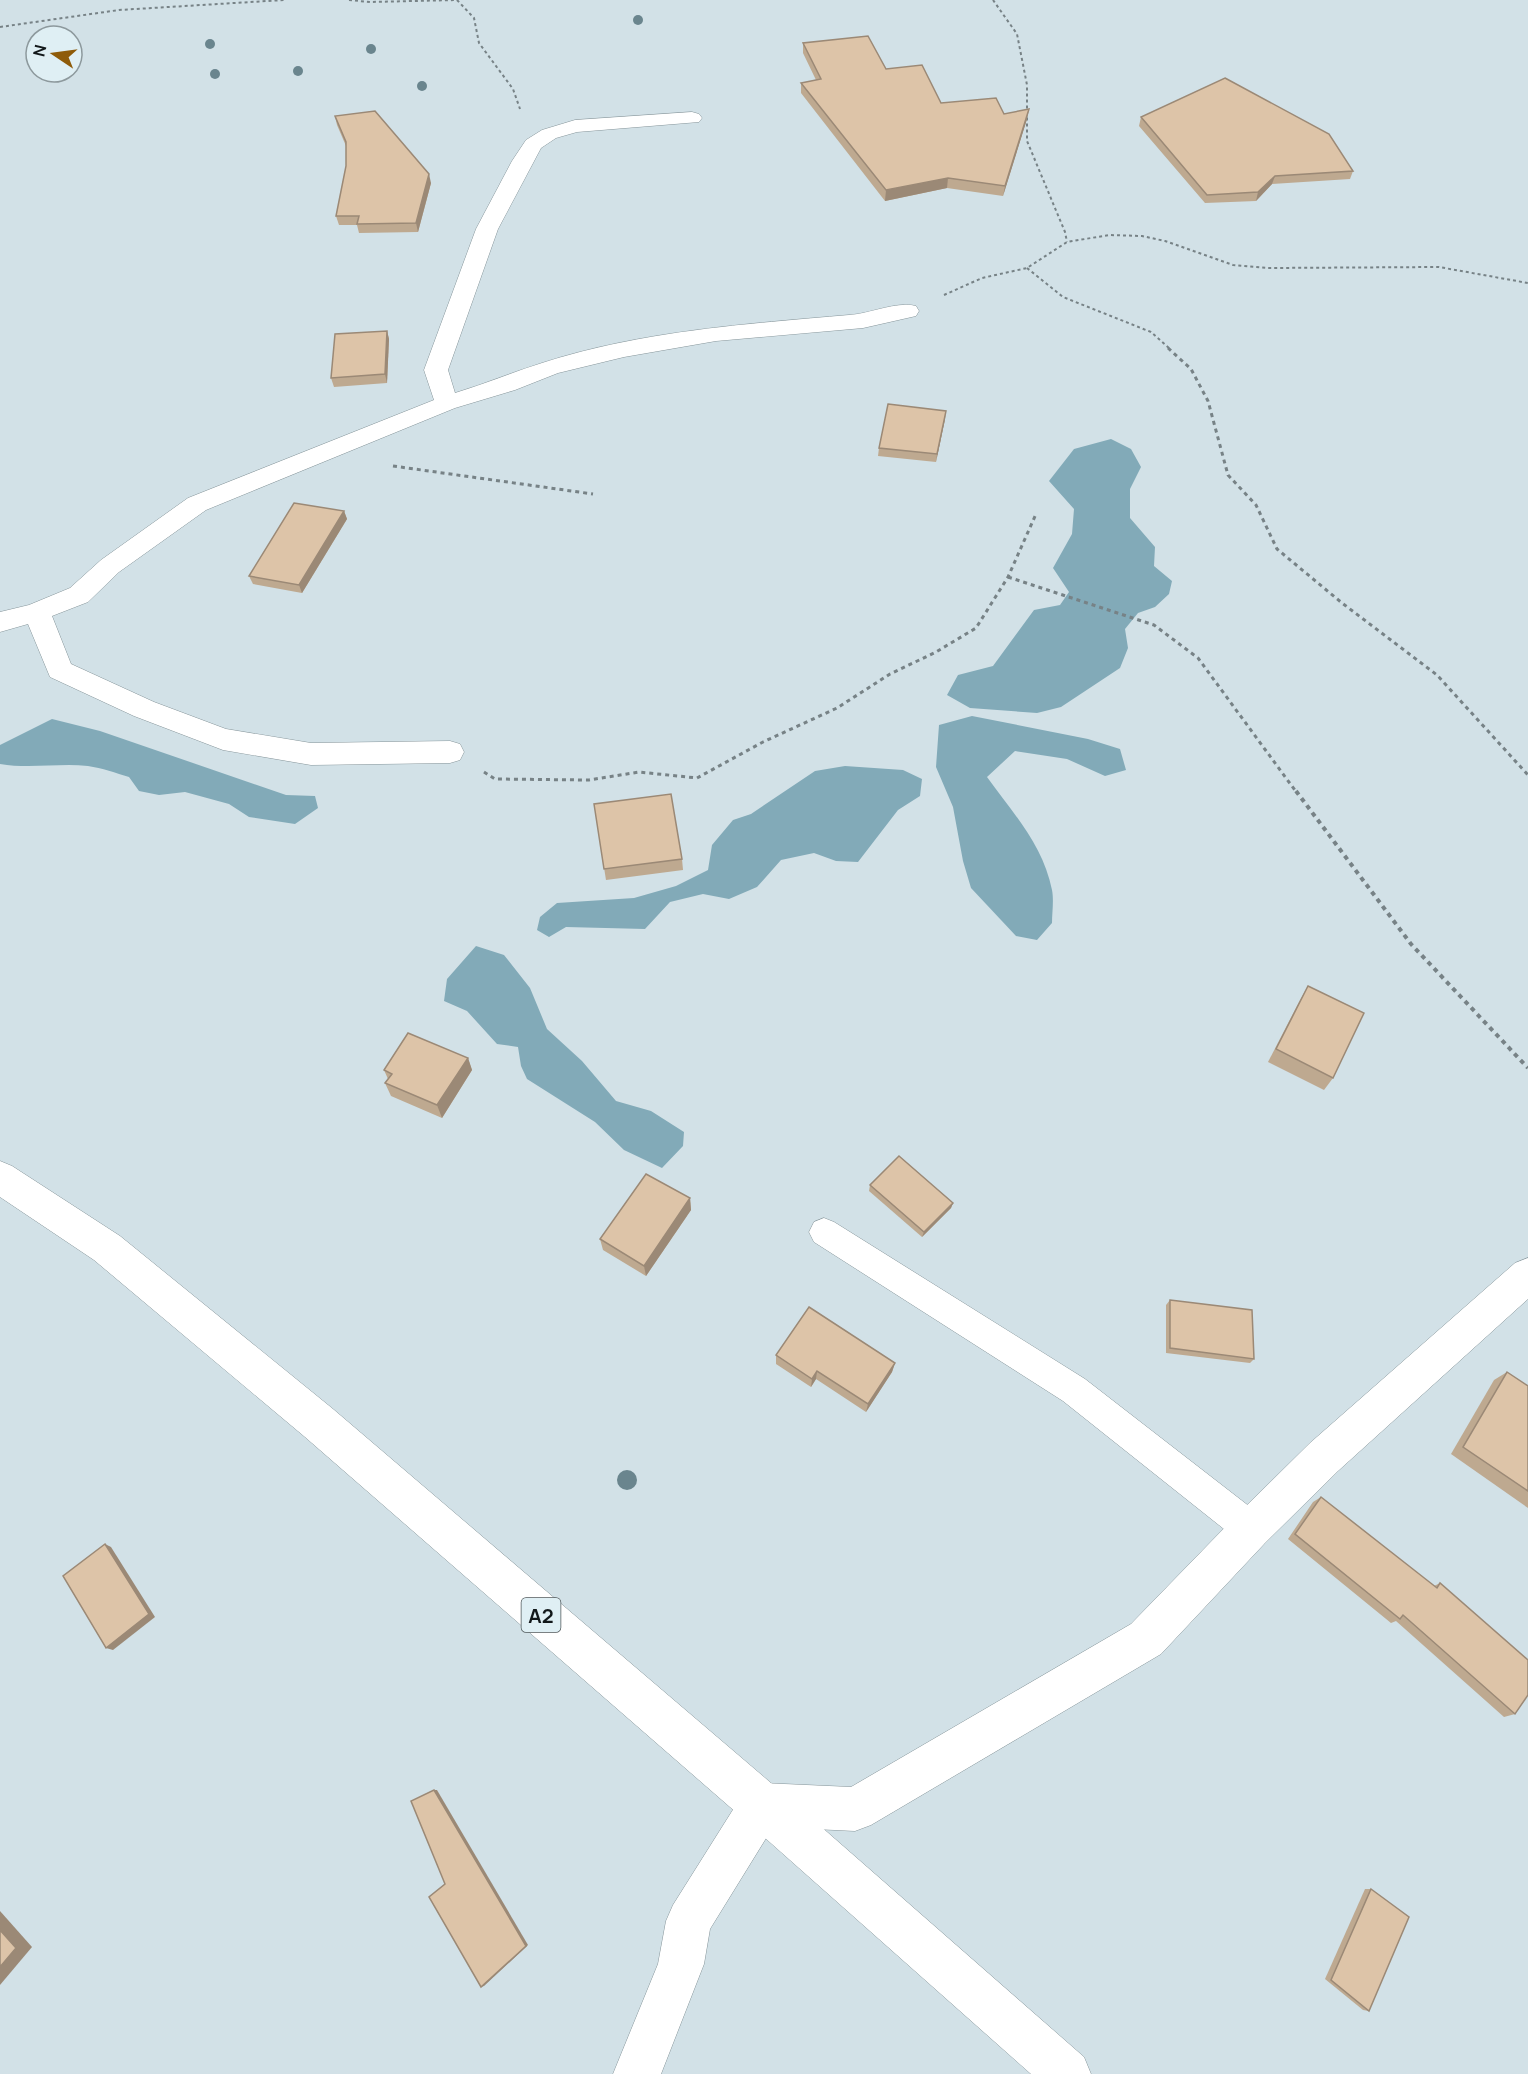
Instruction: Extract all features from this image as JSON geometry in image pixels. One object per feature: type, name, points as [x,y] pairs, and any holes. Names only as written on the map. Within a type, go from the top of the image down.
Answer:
[{"type":"street","points":[[447,403],[436,370],[487,230],[533,144],[549,134],[576,126],[692,118]]},
{"type":"street","points":[[0,622],[37,612],[79,595],[110,566],[197,504],[447,403],[507,385],[550,368],[624,350],[716,334],[863,321],[908,311]]},
{"type":"street","points":[[37,612],[60,670],[144,709],[224,739],[311,754],[450,752]]},
{"type":"street","name":"A2","points":[[0,1177],[107,1248],[319,1423],[762,1805],[1067,2074]]},
{"type":"street","points":[[637,2074],[681,1964],[689,1921],[762,1805],[855,1809],[1146,1639],[1251,1529],[1324,1457],[1528,1275]]},
{"type":"lane","points":[[824,1232],[1074,1390],[1251,1529]]},
{"type":"path","points":[[0,27],[119,10],[284,0]]},
{"type":"path","points":[[349,0],[370,2],[457,0],[474,18],[479,43],[513,89],[522,115],[549,134]]},
{"type":"path","points":[[993,0],[1017,34],[1027,85],[1027,141],[1065,232],[1067,242]]},
{"type":"path","points":[[908,311],[982,278],[1027,268],[1067,242],[1109,235],[1142,236],[1165,241],[1233,264],[1268,268],[1439,267],[1528,283]]},
{"type":"path","points":[[1027,268],[1063,297],[1151,332],[1191,369],[1208,401],[1228,475],[1256,505],[1276,549],[1342,603],[1437,675],[1528,775]]},
{"type":"path","points":[[335,448],[406,469],[593,494]]},
{"type":"path","points":[[450,752],[495,779],[589,780],[639,772],[697,778],[764,742],[837,708],[890,674],[936,652],[976,628],[1008,577],[1036,514]]},
{"type":"path","points":[[1008,577],[1154,625],[1198,658],[1411,944],[1528,1068]]},
{"type":"shaded area","points":[[1111,439],[1131,449],[1141,467],[1130,489],[1130,518],[1155,547],[1154,566],[1172,581],[1169,594],[1155,607],[1138,613],[1125,629],[1128,648],[1120,668],[1061,707],[1037,713],[970,708],[947,695],[958,675],[993,666],[1034,610],[1060,605],[1069,592],[1053,568],[1072,534],[1074,509],[1049,481],[1074,449]]},
{"type":"shaded area","points":[[972,716],[1088,739],[1120,749],[1126,770],[1105,776],[1067,759],[1015,751],[987,777],[1026,830],[1048,874],[1053,894],[1052,923],[1037,940],[1016,936],[971,888],[963,861],[953,807],[936,767],[939,725]]},
{"type":"shaded area","points":[[52,719],[100,731],[286,795],[315,796],[318,808],[295,824],[249,817],[229,804],[185,792],[159,795],[139,791],[129,777],[93,767],[0,764],[0,745]]},
{"type":"shaded area","points":[[845,766],[903,770],[922,779],[920,796],[898,810],[858,862],[836,861],[814,853],[781,860],[757,887],[729,899],[703,894],[670,902],[645,929],[566,927],[549,937],[537,930],[540,917],[557,903],[634,898],[676,886],[708,870],[712,845],[733,820],[751,814],[815,771]]},
{"type":"shaded area","points":[[476,946],[504,955],[530,988],[547,1029],[582,1061],[616,1101],[651,1111],[684,1132],[683,1146],[662,1168],[624,1150],[595,1122],[527,1079],[521,1066],[518,1047],[497,1044],[467,1011],[444,1001],[447,979]]},
{"type":"building","points":[[868,36],[886,69],[922,65],[941,103],[996,98],[1004,114],[1029,109],[1005,186],[948,178],[886,190],[801,83],[821,79],[803,43]]},
{"type":"building","points":[[1225,78],[1329,134],[1353,171],[1275,176],[1258,192],[1207,195],[1141,117]]},
{"type":"building","points":[[375,111],[429,174],[416,223],[357,224],[359,216],[336,216],[346,166],[346,142],[335,116]]},
{"type":"building","points":[[387,331],[385,374],[331,378],[335,334]]},
{"type":"building","points":[[888,404],[946,411],[937,454],[879,448]]},
{"type":"building","points":[[294,503],[344,511],[299,585],[249,576]]},
{"type":"building","points":[[671,794],[682,859],[604,869],[594,804]]},
{"type":"building","points":[[1308,986],[1364,1013],[1333,1078],[1276,1049]]},
{"type":"building","points":[[408,1033],[468,1058],[437,1105],[385,1083],[392,1074],[384,1070]]},
{"type":"building","points":[[899,1156],[953,1203],[924,1232],[870,1185]]},
{"type":"building","points":[[646,1174],[690,1198],[644,1266],[600,1239]]},
{"type":"building","points":[[1170,1300],[1252,1310],[1254,1359],[1170,1348]]},
{"type":"building","points":[[809,1307],[895,1363],[868,1404],[817,1371],[812,1379],[776,1355]]},
{"type":"building","points":[[1507,1372],[1528,1386],[1528,1491],[1463,1447]]},
{"type":"building","points":[[1321,1497],[1437,1588],[1440,1583],[1528,1660],[1528,1695],[1515,1714],[1403,1615],[1400,1619],[1295,1534]]},
{"type":"building","points":[[105,1544],[149,1614],[106,1648],[63,1576]]},
{"type":"building","points":[[434,1790],[526,1946],[481,1987],[429,1897],[445,1884],[411,1801]]},
{"type":"building","points":[[1371,1889],[1409,1917],[1369,2011],[1331,1980]]},
{"type":"building","points":[[0,1930],[16,1948],[0,1967]]}]
